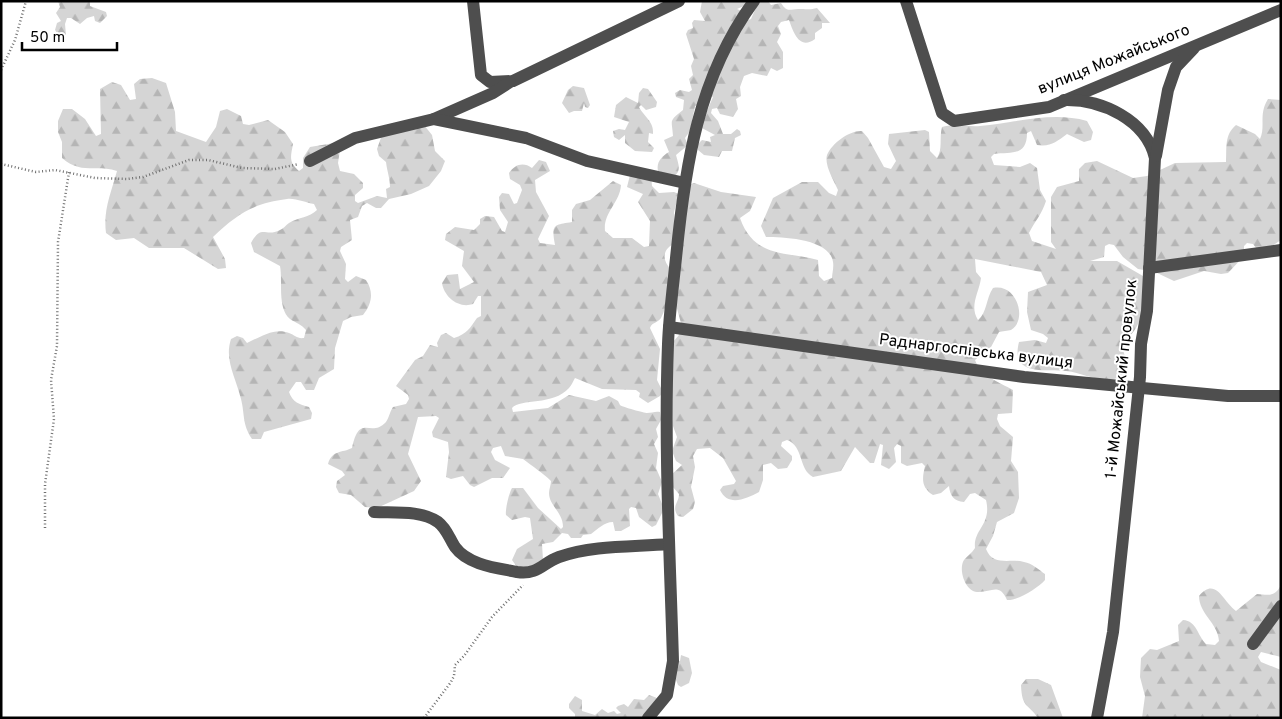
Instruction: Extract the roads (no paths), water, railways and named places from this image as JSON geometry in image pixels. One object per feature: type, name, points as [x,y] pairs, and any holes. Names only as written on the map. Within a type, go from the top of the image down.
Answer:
[{"type":"street","points":[[472,1],[481,76],[490,82],[513,80]]},
{"type":"street","points":[[310,161],[355,138],[434,119],[493,94],[513,80],[678,1]]},
{"type":"street","points":[[648,718],[667,694],[673,662],[666,444],[669,328],[685,183],[692,139],[707,90],[736,24],[754,1]]},
{"type":"street","name":"вулиця Можайського","points":[[906,1],[942,112],[954,121],[1049,107],[1200,42],[1281,10]]},
{"type":"street","points":[[1155,158],[1168,90],[1176,67],[1200,42]]},
{"type":"street","name":"1-й Можайський провулок","points":[[1064,100],[1098,105],[1133,122],[1152,145],[1155,158],[1147,311],[1141,344],[1139,386],[1113,632],[1097,718]]},
{"type":"street","points":[[434,119],[526,138],[587,162],[685,183]]},
{"type":"street","points":[[1149,268],[1281,250]]},
{"type":"street","name":"Раднаргоспівська вулиця","points":[[669,328],[1024,377],[1139,386],[1228,396],[1281,396]]},
{"type":"street","points":[[374,512],[414,514],[436,521],[446,530],[456,549],[473,561],[518,572],[532,572],[557,558],[585,551],[669,544]]},
{"type":"street","points":[[1252,644],[1281,606]]}]
